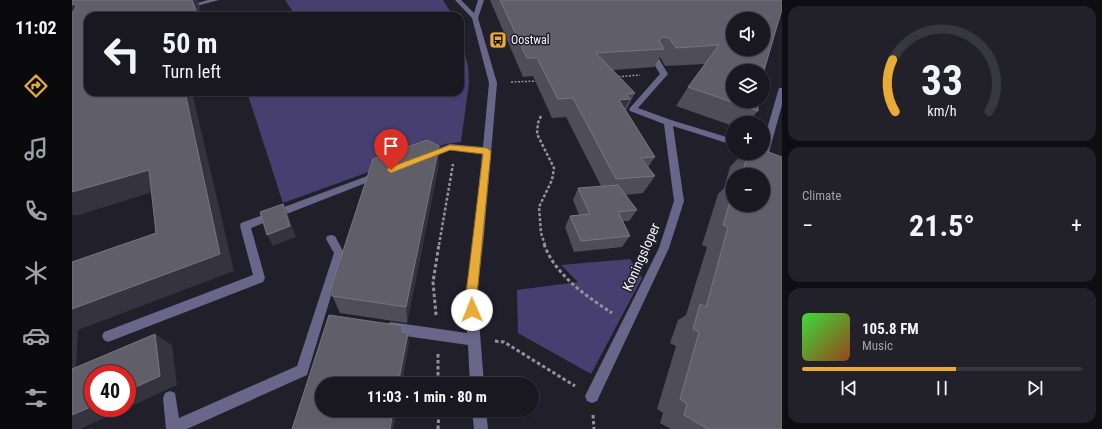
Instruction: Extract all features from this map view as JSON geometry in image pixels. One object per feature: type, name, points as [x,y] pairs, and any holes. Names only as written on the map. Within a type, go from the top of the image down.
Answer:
[{"type":"street","points":[[175,9],[216,0]]},
{"type":"street","points":[[458,0],[475,18],[493,83],[472,295],[477,377]]},
{"type":"street","points":[[475,18],[481,0]]},
{"type":"street","points":[[655,59],[664,74],[633,109],[668,122],[726,140]]},
{"type":"street","points":[[770,131],[782,90]]},
{"type":"street","name":"Koningsloper","points":[[592,396],[664,248],[680,201],[668,122]]},
{"type":"street","points":[[420,159],[450,148],[487,151]]},
{"type":"street","points":[[770,154],[776,157]]},
{"type":"street","points":[[108,336],[259,278],[245,226],[391,170]]},
{"type":"street","points":[[170,398],[173,428],[302,370],[323,318],[339,253],[331,239]]},
{"type":"street","points":[[382,327],[474,340]]},
{"type":"street","points":[[480,417],[481,429]]},
{"type":"path","points":[[611,77],[664,74]]},
{"type":"path","points":[[493,83],[543,81]]},
{"type":"path","points":[[541,116],[537,124],[536,131],[538,138],[547,150],[554,172],[539,206],[539,230],[546,251],[561,273],[581,292],[628,323]]},
{"type":"path","points":[[438,377],[437,335],[433,282],[456,148]]},
{"type":"path","points":[[474,340],[504,342],[592,396]]},
{"type":"path","points":[[438,429],[439,417]]},
{"type":"shaded area","points":[[285,0],[443,0],[450,12],[293,12]]},
{"type":"shaded area","points":[[464,50],[468,66],[469,83],[461,142],[446,144],[283,203],[248,96],[464,96]]},
{"type":"shaded area","points":[[630,259],[642,278],[591,374],[518,333],[517,290],[578,282],[561,265]]},
{"type":"building","points":[[72,0],[192,0],[196,12],[84,12],[84,96],[186,96],[220,254],[72,309],[72,262],[156,233],[149,170],[72,192],[72,12],[76,6],[74,4],[72,5]]},
{"type":"building","points":[[500,0],[782,0],[782,9],[770,50],[770,12],[726,12],[726,56],[768,56],[766,64],[726,64],[726,100],[688,87],[719,45],[676,48],[669,38],[661,37],[659,41],[664,49],[596,53],[635,93],[626,94],[630,99],[619,100],[655,157],[641,158],[655,176],[616,179],[573,98],[558,99],[537,58],[527,58]]},
{"type":"building","points":[[749,108],[758,108],[758,111]]},
{"type":"building","points":[[427,140],[439,146],[406,307],[332,296],[333,292],[330,291],[373,159]]},
{"type":"building","points":[[770,153],[782,157],[782,429],[708,429],[684,415],[687,404],[680,399],[699,332],[693,329],[700,304],[706,307],[728,227],[723,225],[727,212],[770,212],[770,168],[744,168],[746,160],[770,160]]},
{"type":"building","points":[[618,185],[637,210],[618,212],[630,236],[581,241],[570,216],[590,214],[578,188]]},
{"type":"building","points":[[283,204],[290,226],[267,235],[260,212]]},
{"type":"building","points":[[329,315],[403,326],[402,332],[408,333],[399,377],[315,377],[315,417],[392,417],[390,429],[292,429]]},
{"type":"building","points":[[155,334],[160,376],[136,387],[136,365],[84,365],[84,410],[72,415],[72,369]]},
{"type":"place","name":"Oostwal","points":[[498,40]]},
{"type":"route","points":[[391,170],[450,148],[487,151],[472,295],[472,310]]}]
